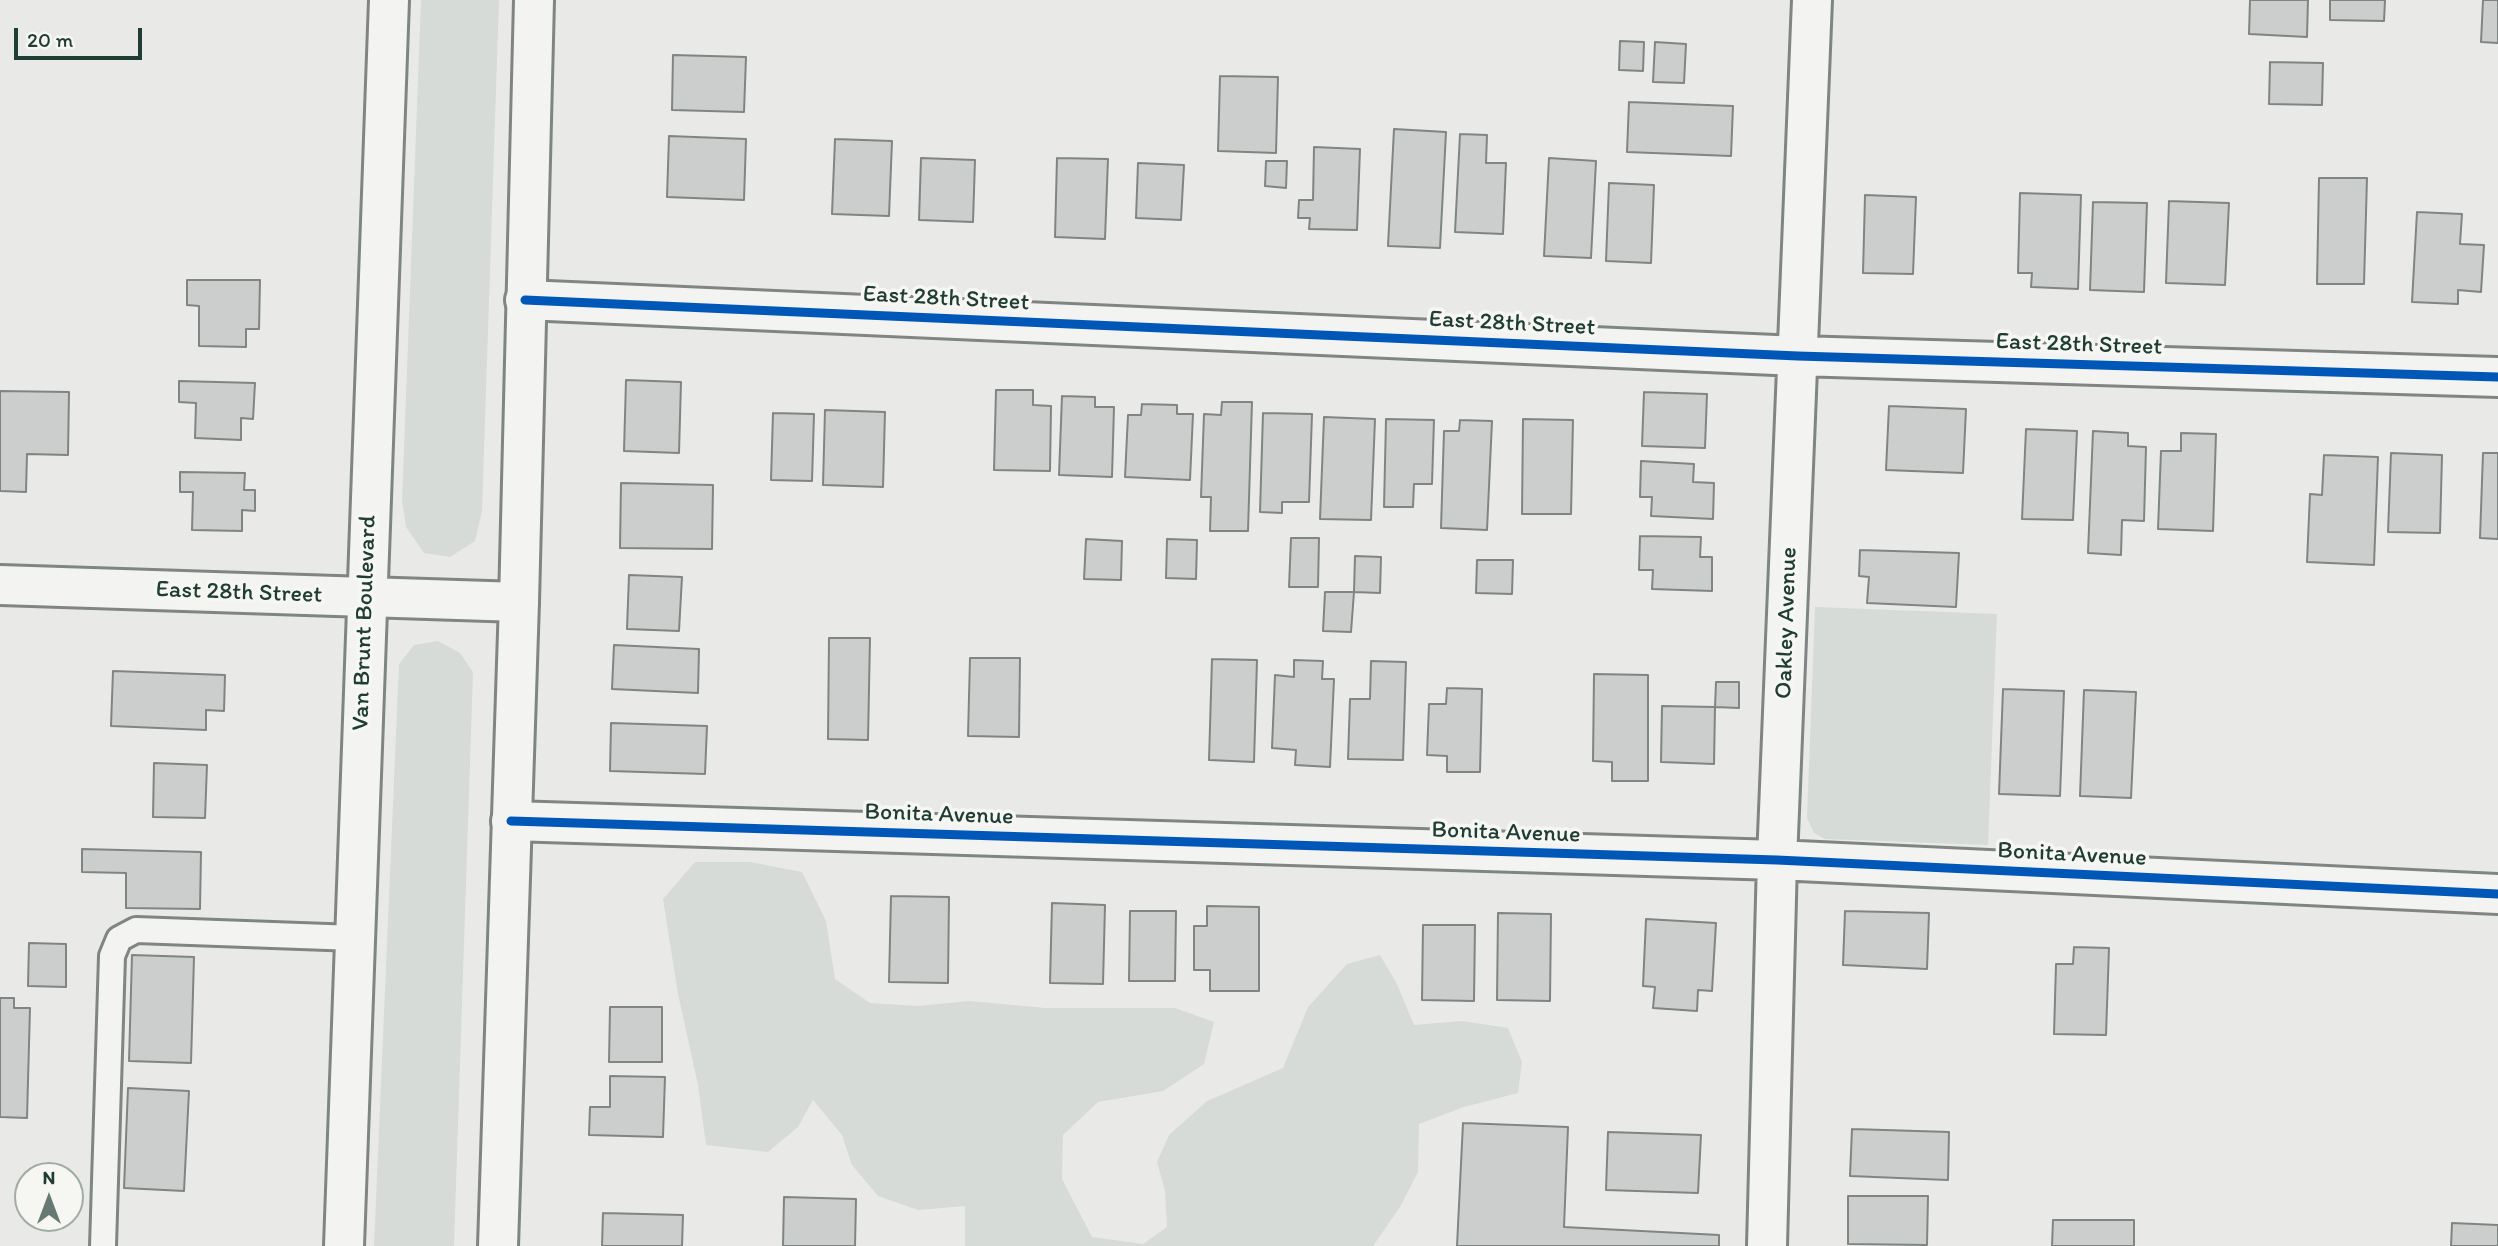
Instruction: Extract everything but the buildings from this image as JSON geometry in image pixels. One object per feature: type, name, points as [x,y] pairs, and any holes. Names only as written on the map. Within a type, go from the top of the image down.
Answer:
[{"type":"street","name":"Van Brunt Boulevard","points":[[344,1246],[389,0]]},
{"type":"street","points":[[498,1246],[519,602],[534,0]]},
{"type":"street","name":"Oakley Avenue","points":[[1767,1246],[1777,860],[1812,0]]},
{"type":"street","name":"East 28th Street","points":[[525,300],[1798,356],[2498,377]]},
{"type":"street","name":"East 28th Street","points":[[0,585],[519,602]]},
{"type":"street","name":"Bonita Avenue","points":[[512,821],[1777,860],[2498,894]]},
{"type":"lane","points":[[103,1246],[113,956],[119,939],[136,930],[355,937]]},
{"type":"shaded area","points":[[421,0],[499,0],[482,511],[475,541],[450,557],[424,553],[406,527],[402,501]]},
{"type":"shaded area","points":[[1815,607],[1997,614],[1988,845],[1825,839],[1814,833],[1807,818]]},
{"type":"shaded area","points":[[438,641],[460,653],[473,672],[454,1246],[374,1246],[399,664],[414,645]]},
{"type":"shaded area","points":[[695,862],[750,862],[802,872],[826,921],[835,979],[870,1003],[918,1006],[969,1001],[1045,1008],[1175,1008],[1214,1022],[1204,1064],[1163,1091],[1098,1102],[1063,1135],[1062,1179],[1092,1237],[1143,1244],[1167,1227],[1165,1191],[1157,1162],[1169,1135],[1207,1101],[1283,1068],[1308,1007],[1347,964],[1380,955],[1397,984],[1414,1025],[1462,1021],[1508,1028],[1522,1062],[1518,1093],[1464,1107],[1419,1124],[1418,1172],[1400,1207],[1373,1246],[965,1246],[965,1206],[918,1210],[878,1196],[852,1165],[842,1135],[813,1100],[798,1127],[768,1152],[706,1145],[698,1085],[678,994],[663,899]]},
{"type":"cycle path","points":[[525,300],[1798,356],[2498,377]]},
{"type":"cycle path","points":[[511,821],[1777,860],[2498,894]]}]
